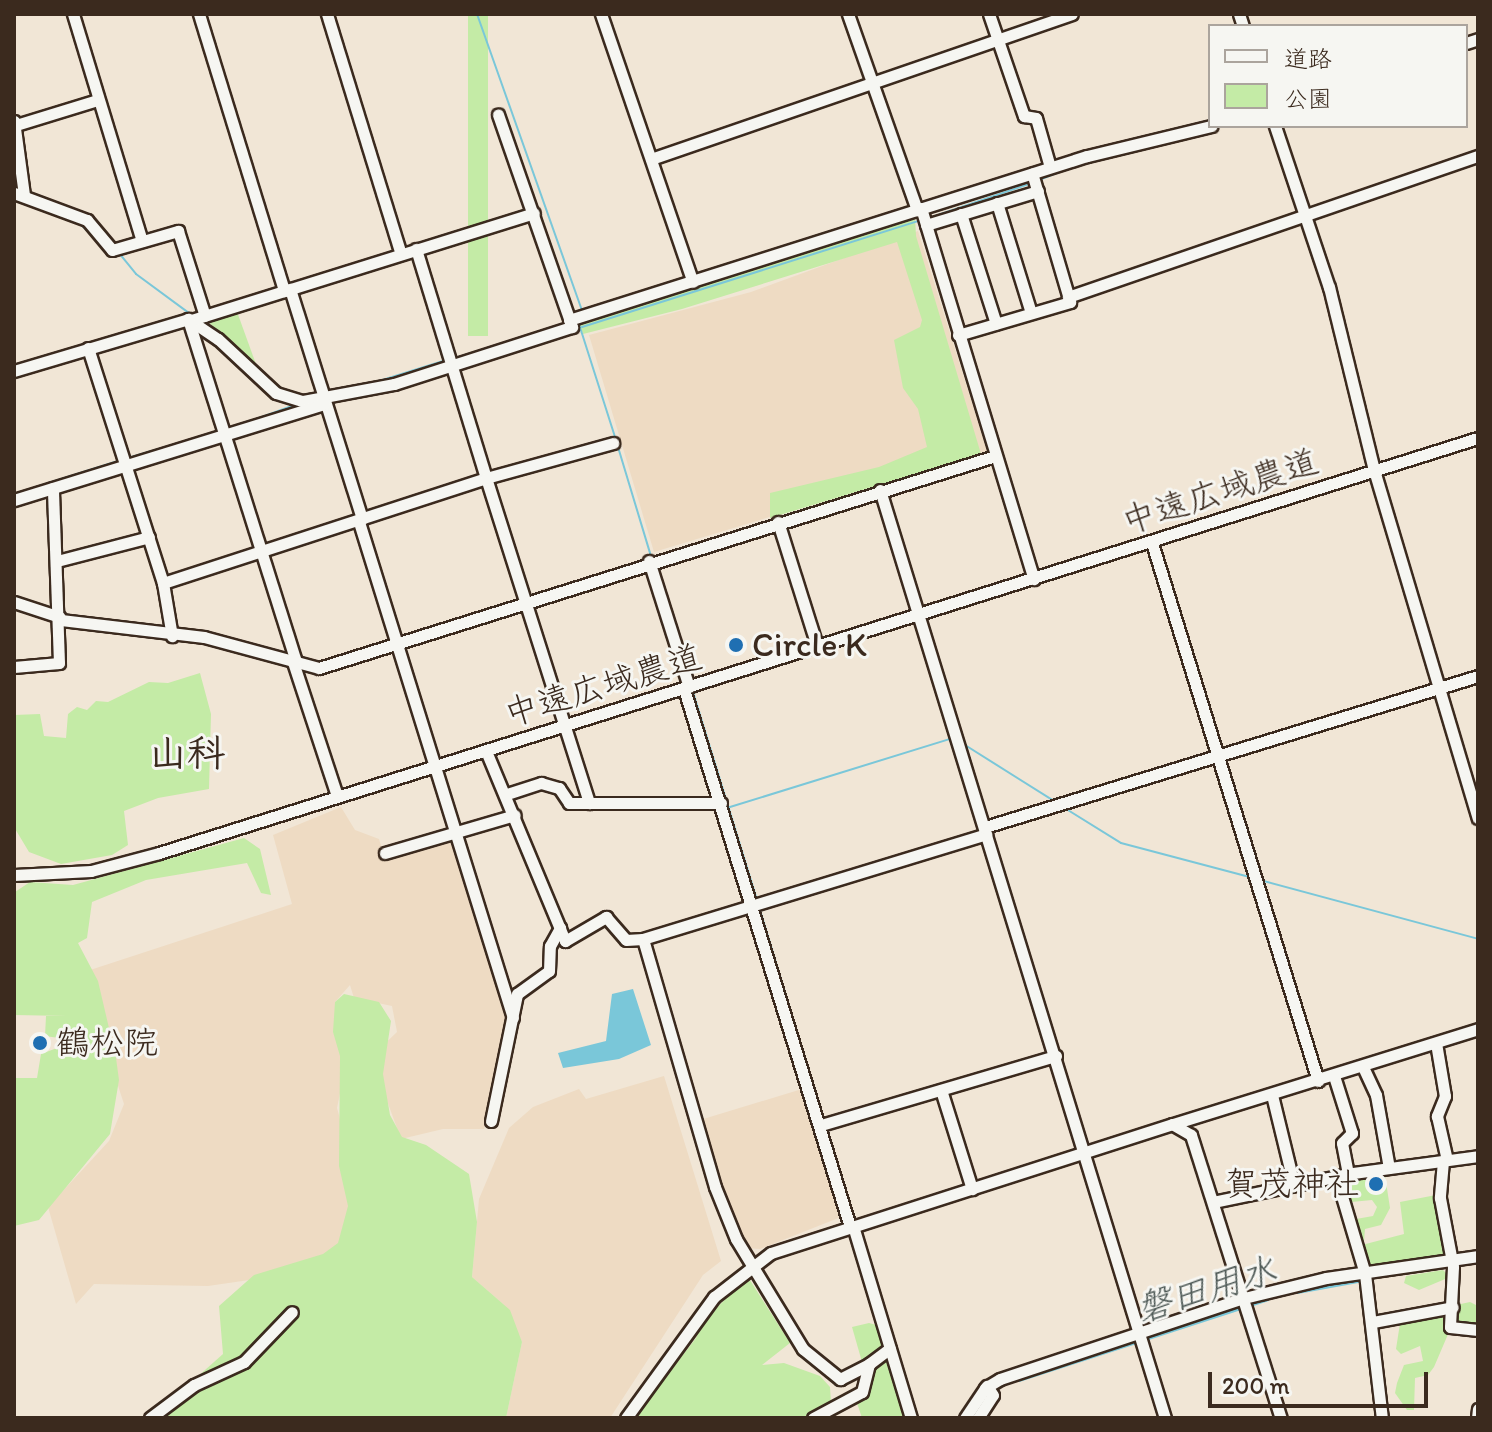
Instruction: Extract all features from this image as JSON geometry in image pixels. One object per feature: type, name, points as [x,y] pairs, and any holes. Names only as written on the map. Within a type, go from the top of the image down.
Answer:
[{"type":"street","points":[[73,14],[142,241]]},
{"type":"street","points":[[199,14],[325,401],[513,1018]]},
{"type":"street","points":[[327,14],[401,254]]},
{"type":"street","points":[[601,14],[693,282]]},
{"type":"street","points":[[848,14],[926,225],[1034,579]]},
{"type":"street","points":[[989,14],[1024,116],[1036,118],[1050,167]]},
{"type":"street","points":[[651,159],[1072,14]]},
{"type":"street","points":[[98,100],[15,123],[19,194],[87,220],[112,250],[178,231],[205,316]]},
{"type":"street","points":[[14,500],[325,401],[453,367],[572,327],[498,114]]},
{"type":"street","points":[[569,320],[1050,167],[1208,127]]},
{"type":"street","points":[[1276,128],[1329,287],[1374,470],[1478,818]]},
{"type":"street","points":[[1068,297],[1478,156]]},
{"type":"street","points":[[958,335],[1070,302],[1032,173]]},
{"type":"street","points":[[926,225],[1038,191]]},
{"type":"street","points":[[997,203],[1031,313]]},
{"type":"street","points":[[14,371],[205,316],[534,213]]},
{"type":"street","points":[[961,214],[996,324]]},
{"type":"street","points":[[416,249],[589,803]]},
{"type":"street","points":[[190,320],[276,393],[292,400],[325,401]]},
{"type":"street","points":[[190,320],[337,796]]},
{"type":"street","points":[[88,348],[163,583],[172,636]]},
{"type":"street","name":"中遠広域農道","points":[[14,875],[75,873],[126,863],[1152,543],[1478,438]]},
{"type":"street","points":[[163,583],[486,479],[613,443]]},
{"type":"street","points":[[14,602],[60,618],[172,636],[204,637],[319,668],[649,561],[995,456]]},
{"type":"street","points":[[14,667],[58,666],[60,618],[53,488]]},
{"type":"street","points":[[880,490],[1165,1418]]},
{"type":"street","points":[[778,522],[817,646]]},
{"type":"street","points":[[57,561],[149,537]]},
{"type":"street","points":[[1152,543],[1318,1081]]},
{"type":"street","points":[[649,561],[751,904],[911,1418]]},
{"type":"street","points":[[486,751],[507,794],[531,867],[565,941],[606,917],[626,940],[643,939],[751,904],[869,873],[986,831],[1478,676]]},
{"type":"street","points":[[507,794],[541,783],[559,788],[569,803],[721,803]]},
{"type":"street","points":[[385,853],[515,815]]},
{"type":"street","points":[[491,1121],[517,994],[549,971],[550,946],[560,928]]},
{"type":"street","points":[[643,939],[718,1198],[751,1265],[803,1349],[840,1379],[869,1364],[890,1348]]},
{"type":"street","points":[[626,1418],[691,1325],[751,1265],[788,1246],[1478,1029]]},
{"type":"street","points":[[1436,1043],[1445,1096],[1437,1116],[1445,1160],[1440,1198],[1453,1263],[1450,1327],[1478,1330]]},
{"type":"street","points":[[821,1125],[1056,1056]]},
{"type":"street","points":[[1363,1067],[1376,1095],[1389,1168]]},
{"type":"street","points":[[1334,1076],[1352,1133],[1342,1143],[1342,1175],[1373,1322],[1382,1418]]},
{"type":"street","points":[[941,1090],[972,1189]]},
{"type":"street","points":[[1272,1095],[1294,1185]]},
{"type":"street","points":[[1172,1124],[1191,1135],[1281,1418]]},
{"type":"street","points":[[1213,1202],[1342,1175],[1478,1156]]},
{"type":"street","points":[[965,1418],[987,1386],[1244,1298],[1365,1274],[1453,1263],[1478,1256]]},
{"type":"street","points":[[1373,1322],[1453,1307]]},
{"type":"street","points":[[150,1418],[194,1385],[244,1362],[292,1312]]},
{"type":"street","points":[[813,1418],[862,1392],[869,1364]]},
{"type":"street","points":[[978,1418],[993,1395],[987,1386]]},
{"type":"street","points":[[1477,1418],[1478,1409]]},
{"type":"shaded area","points":[[918,231],[987,451],[654,552],[589,335],[751,292]]},
{"type":"shaded area","points":[[341,807],[355,830],[379,839],[385,859],[457,837],[513,1018],[484,1129],[443,1129],[401,1139],[371,1057],[397,1032],[392,1006],[354,998],[350,985],[335,1002],[347,1059],[337,1108],[359,1187],[392,1259],[208,1286],[94,1284],[76,1304],[48,1207],[109,1141],[124,1104],[81,973],[292,904],[273,835]]},
{"type":"shaded area","points":[[664,1076],[721,1261],[703,1275],[610,1418],[506,1418],[522,1342],[504,1305],[472,1277],[479,1199],[509,1128],[533,1107],[579,1089],[586,1099]]},
{"type":"shaded area","points":[[802,1089],[841,1217],[760,1249],[747,1248],[728,1210],[700,1120]]},
{"type":"green space","points":[[468,14],[488,14],[488,336],[468,336]]},
{"type":"green space","points":[[915,217],[916,236],[981,454],[770,518],[770,493],[879,467],[927,447],[918,409],[903,388],[894,340],[920,327],[922,320],[897,242],[682,309],[583,334],[578,320]]},
{"type":"green space","points":[[236,309],[257,367],[205,319]]},
{"type":"green space","points":[[200,673],[211,714],[209,789],[158,798],[124,811],[128,845],[112,855],[61,864],[29,852],[14,827],[14,715],[40,714],[44,736],[66,738],[68,714],[77,707],[87,710],[96,701],[108,702],[149,682],[168,683]]},
{"type":"green space","points":[[244,838],[260,849],[271,895],[261,893],[247,863],[146,880],[92,902],[87,938],[78,943],[98,981],[116,1058],[119,1080],[110,1134],[39,1220],[14,1226],[14,1078],[37,1078],[41,1054],[57,1048],[59,1038],[45,1036],[46,1016],[67,1016],[14,1015],[15,892],[30,882],[73,885]]},
{"type":"green space","points":[[344,994],[379,1002],[391,1021],[383,1074],[390,1115],[402,1137],[426,1145],[469,1174],[477,1222],[472,1277],[510,1310],[522,1342],[506,1418],[151,1418],[223,1354],[219,1306],[254,1275],[323,1254],[338,1243],[348,1206],[339,1166],[340,1056],[333,1032],[335,1002]]},
{"type":"green space","points":[[1384,1169],[1390,1208],[1381,1225],[1365,1229],[1364,1241],[1357,1242],[1356,1219],[1373,1216],[1377,1207],[1372,1200],[1341,1203],[1336,1176]]},
{"type":"green space","points":[[1436,1195],[1446,1257],[1365,1274],[1358,1246],[1404,1234],[1400,1202]]},
{"type":"green space","points":[[1443,1270],[1450,1277],[1419,1290],[1404,1283],[1406,1276]]},
{"type":"green space","points":[[748,1277],[790,1343],[762,1365],[784,1363],[820,1376],[830,1387],[831,1403],[811,1418],[634,1418],[696,1338],[702,1322]]},
{"type":"green space","points":[[1470,1302],[1478,1306],[1478,1331],[1449,1332],[1434,1367],[1428,1375],[1415,1378],[1414,1410],[1407,1410],[1395,1393],[1397,1383],[1404,1365],[1423,1361],[1420,1346],[1401,1354],[1396,1349],[1401,1317]]},
{"type":"green space","points":[[869,1323],[880,1326],[886,1348],[862,1362],[852,1327]]},
{"type":"green space","points":[[888,1356],[907,1418],[862,1418],[857,1403],[869,1387],[871,1367]]},
{"type":"water","points":[[633,989],[651,1045],[619,1059],[563,1068],[558,1053],[606,1041],[612,994]]},
{"type":"waterway","points":[[477,14],[582,310]]},
{"type":"waterway","points":[[1039,180],[1085,162]]},
{"type":"waterway","points":[[929,218],[1029,184]]},
{"type":"waterway","points":[[582,327],[919,221]]},
{"type":"waterway","points":[[78,222],[91,234]]},
{"type":"waterway","points":[[119,253],[136,274],[193,316]]},
{"type":"waterway","points":[[578,321],[615,437]]},
{"type":"waterway","points":[[452,359],[523,337]]},
{"type":"waterway","points":[[376,382],[446,360]]},
{"type":"waterway","points":[[243,424],[297,404]]},
{"type":"waterway","points":[[128,458],[179,443]]},
{"type":"waterway","points":[[618,447],[651,556]]},
{"type":"waterway","points":[[36,487],[118,461]]},
{"type":"waterway","points":[[693,692],[757,900]]},
{"type":"waterway","points":[[730,807],[953,738]]},
{"type":"waterway","points":[[965,745],[1054,801]]},
{"type":"waterway","points":[[1063,807],[1121,843],[1250,877]]},
{"type":"waterway","points":[[1260,880],[1478,939]]},
{"type":"waterway","points":[[760,910],[823,1118]]},
{"type":"waterway","points":[[826,1128],[855,1221]]},
{"type":"waterway","name":"磐田用水","points":[[1297,1290],[1363,1278]]},
{"type":"waterway","name":"磐田用水","points":[[1019,1378],[1265,1298]]},
{"type":"place","name":"Circle K","points":[[736,645]]},
{"type":"place","name":"鶴松院","points":[[40,1043]]},
{"type":"place","name":"賀茂神社","points":[[1376,1184]]},
{"type":"district","name":"山科","points":[[187,754]]}]
